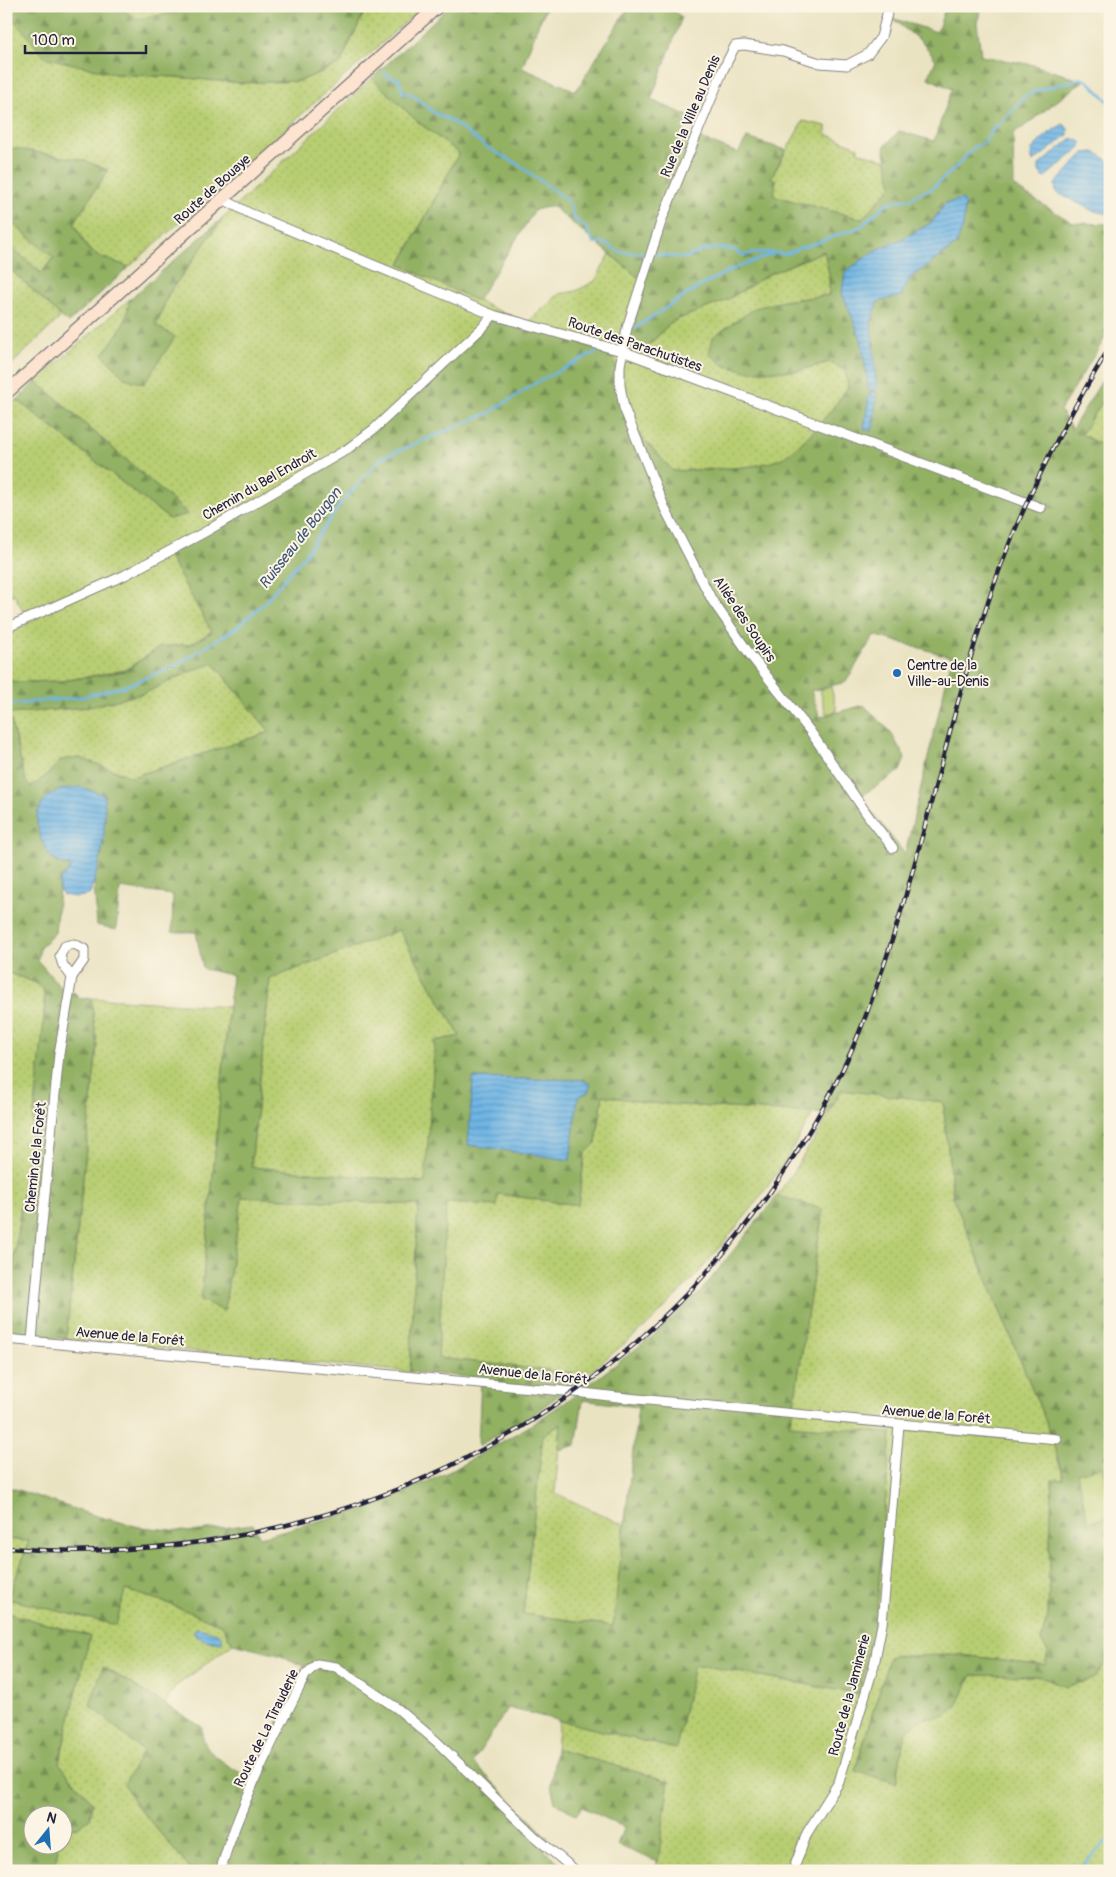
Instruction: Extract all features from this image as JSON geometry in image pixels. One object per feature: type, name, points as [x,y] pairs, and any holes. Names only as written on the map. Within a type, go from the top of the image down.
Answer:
[{"type":"main road","name":"Route de Bouaye","points":[[6,393],[438,6]]},
{"type":"street","name":"Rue de la Ville au Denis","points":[[621,351],[662,218],[723,70],[735,46],[744,45],[783,51],[820,64],[847,65],[868,54],[881,37],[889,6]]},
{"type":"street","name":"Route des Parachutistes","points":[[224,199],[249,213],[493,315],[621,351],[1041,508]]},
{"type":"street","name":"Chemin du Bel Endroit","points":[[6,628],[133,570],[213,527],[360,441],[483,327],[493,315]]},
{"type":"street","name":"Allée des Soupirs","points":[[621,351],[620,385],[624,408],[665,510],[712,600],[751,656],[810,731],[868,817],[893,848]]},
{"type":"street","name":"Chemin de la Forêt","points":[[32,1341],[60,1054],[72,977]]},
{"type":"street","name":"Avenue de la Forêt","points":[[6,1339],[1058,1439]]},
{"type":"street","name":"Route de la Jaminerie","points":[[793,1871],[807,1833],[832,1796],[842,1774],[874,1665],[882,1624],[899,1425]]},
{"type":"street","name":"Route de La Tirauderie","points":[[220,1871],[228,1844],[261,1765],[306,1674],[317,1664],[336,1667],[398,1709],[436,1741],[488,1792],[576,1871]]},
{"type":"green space","points":[[6,6],[117,6],[137,19],[172,13],[194,6],[367,6],[340,64],[300,81],[241,83],[115,74],[44,57],[23,30],[6,13]]},
{"type":"green space","points":[[117,6],[194,6],[172,13],[137,19]]},
{"type":"green space","points":[[367,6],[424,6],[129,267],[103,258],[88,249],[74,223],[108,170],[13,148],[6,158],[6,13],[23,30],[115,74],[241,83],[300,81],[340,64]]},
{"type":"green space","points":[[450,6],[547,6],[522,68],[576,91],[629,6],[666,6],[682,17],[651,100],[689,116],[683,132],[738,153],[747,138],[786,150],[771,178],[776,180],[774,196],[862,219],[892,186],[884,147],[899,131],[934,141],[952,89],[928,78],[936,60],[921,41],[891,18],[937,32],[946,6],[982,6],[977,22],[981,56],[1034,65],[1083,81],[1013,135],[1014,187],[1073,223],[1110,224],[1110,330],[1060,410],[1072,429],[1110,368],[1110,391],[1081,434],[1110,450],[1110,1660],[1107,1660],[1095,1678],[1065,1687],[1039,1676],[972,1675],[957,1706],[944,1717],[922,1719],[905,1733],[896,1783],[855,1771],[890,1656],[962,1655],[1045,1665],[1048,1652],[1041,1640],[1048,1616],[1052,1480],[1064,1478],[1046,1422],[953,1197],[943,1102],[841,1090],[828,1114],[648,1103],[603,1095],[596,1143],[585,1154],[578,1205],[498,1194],[497,1206],[446,1203],[438,1358],[573,1373],[572,1385],[534,1414],[478,1446],[481,1378],[410,1372],[418,1205],[242,1197],[224,1311],[201,1300],[232,975],[203,969],[196,932],[172,932],[173,895],[120,888],[116,930],[97,925],[94,881],[102,852],[55,862],[71,867],[60,879],[55,933],[40,947],[38,961],[63,990],[75,993],[80,999],[91,998],[97,1046],[66,1339],[11,1333],[10,1292],[37,1089],[45,1008],[44,990],[34,982],[6,972],[6,793],[8,792],[6,785],[6,677],[15,682],[62,681],[125,671],[160,647],[191,644],[212,632],[168,555],[361,445],[501,312],[613,355],[621,393],[633,427],[673,471],[743,467],[769,463],[780,459],[788,455],[807,438],[848,387],[845,370],[829,362],[798,371],[747,371],[725,366],[709,354],[713,337],[755,308],[784,301],[829,295],[829,274],[824,251],[769,274],[727,300],[671,322],[645,349],[627,342],[645,283],[552,206],[535,210],[477,301],[400,265],[459,153],[418,122],[372,78]],"holes":[[[946,203],[965,205],[963,227],[956,245],[910,278],[901,296],[878,301],[871,323],[874,251],[902,239],[931,223]],[[874,635],[952,657],[905,854],[860,797],[900,771],[905,758],[890,731],[864,705],[820,717],[811,691],[846,682]],[[213,663],[270,732],[132,777],[80,758],[61,760],[48,774],[31,787],[26,782],[9,714],[88,707],[145,693],[193,670]],[[399,930],[460,1036],[435,1041],[425,1182],[251,1167],[270,979]],[[474,1078],[582,1080],[588,1092],[578,1097]]]},
{"type":"green space","points":[[372,78],[418,122],[459,153],[400,264],[501,312],[361,445],[168,556],[212,631],[191,644],[160,647],[125,670],[62,681],[14,682],[6,677],[6,634],[29,623],[14,594],[6,598],[6,409],[17,400],[169,519],[187,513],[36,381],[130,299],[125,322],[103,355],[175,337],[156,326],[169,293],[224,217]]},
{"type":"green space","points":[[803,121],[826,126],[826,134],[858,147],[858,152],[887,160],[892,186],[862,219],[773,196],[776,180],[771,178]]},
{"type":"green space","points":[[12,148],[83,160],[108,170],[74,223],[88,249],[103,258],[129,267],[68,323],[6,265],[6,242],[41,273],[54,258],[12,223],[6,214],[6,158]]},
{"type":"green space","points":[[6,214],[12,223],[54,257],[41,273],[6,242]]},
{"type":"green space","points":[[224,217],[169,293],[156,325],[175,337],[144,384],[124,378],[103,355],[125,322],[130,299]]},
{"type":"green space","points":[[824,251],[830,274],[829,295],[784,301],[755,309],[798,371],[829,362],[845,370],[848,387],[807,438],[788,455],[769,463],[743,467],[673,471],[633,427],[528,322],[559,294],[576,291],[595,281],[610,254],[645,283],[645,349],[671,322],[727,300],[769,274]]},
{"type":"green space","points":[[6,265],[61,317],[6,370]]},
{"type":"green space","points":[[36,381],[188,514],[169,519],[17,400]]},
{"type":"green space","points":[[1110,391],[1110,450],[1080,434]]},
{"type":"green space","points":[[213,663],[270,732],[132,777],[80,758],[61,760],[31,788],[26,782],[9,714],[88,707],[145,693],[193,670]]},
{"type":"green space","points":[[831,687],[837,711],[826,714],[820,690]]},
{"type":"green space","points":[[399,930],[460,1036],[435,1042],[426,1182],[251,1167],[270,979]]},
{"type":"green space","points":[[6,972],[34,982],[44,990],[41,1065],[19,1216],[11,1296],[11,1333],[6,1332]]},
{"type":"green space","points":[[91,998],[229,1007],[201,1300],[224,1310],[242,1197],[418,1205],[410,1372],[66,1339],[97,1046]]},
{"type":"green space","points":[[841,1090],[943,1101],[953,1197],[1046,1422],[1064,1478],[1052,1480],[1048,1616],[1041,1640],[1048,1652],[1045,1665],[962,1655],[890,1656],[855,1770],[896,1783],[905,1733],[971,1675],[1039,1676],[1065,1687],[1095,1678],[1108,1660],[1110,1660],[1110,1871],[656,1871],[669,1781],[556,1749],[559,1720],[676,1749],[694,1664],[859,1694],[875,1632],[891,1433],[789,1426],[794,1404],[823,1209],[777,1196],[819,1132]]},
{"type":"green space","points":[[603,1095],[648,1103],[813,1113],[785,1162],[752,1208],[700,1271],[652,1321],[591,1371],[573,1373],[438,1358],[446,1203],[496,1206],[498,1194],[578,1205],[585,1153],[596,1143]]},
{"type":"green space","points":[[777,1196],[823,1209],[794,1404],[789,1425],[891,1433],[875,1632],[859,1694],[694,1664],[676,1749],[508,1708],[473,1762],[548,1838],[544,1850],[569,1871],[192,1871],[134,1802],[124,1784],[143,1751],[90,1705],[103,1667],[202,1727],[202,1736],[211,1751],[226,1764],[250,1779],[304,1666],[279,1655],[233,1644],[222,1625],[162,1601],[125,1590],[116,1625],[8,1599],[29,1541],[6,1539],[6,1486],[89,1514],[139,1527],[192,1532],[253,1524],[260,1537],[370,1507],[453,1470],[531,1425],[571,1398],[653,1336],[702,1290]],"holes":[[[583,1400],[638,1407],[613,1626],[523,1614],[543,1435],[561,1424],[559,1450],[576,1445]]]},
{"type":"green space","points":[[561,1424],[555,1493],[624,1525],[614,1626],[523,1614],[543,1435]]},
{"type":"green space","points":[[1102,1467],[1110,1502],[1110,1516],[1088,1522],[1077,1473]]},
{"type":"green space","points":[[6,1539],[29,1541],[8,1599],[116,1625],[125,1590],[162,1601],[222,1625],[233,1644],[176,1686],[165,1704],[104,1667],[143,1751],[134,1802],[192,1871],[58,1871],[54,1866],[57,1854],[72,1854],[72,1828],[78,1827],[92,1802],[59,1763],[90,1636],[6,1613]]},
{"type":"green space","points":[[6,1613],[90,1636],[59,1763],[92,1802],[90,1818],[78,1827],[72,1828],[72,1804],[22,1804],[22,1854],[57,1854],[54,1866],[58,1871],[6,1871]]},
{"type":"green space","points":[[556,1749],[669,1781],[658,1862],[617,1845],[624,1827],[582,1807],[576,1815],[555,1802],[551,1785]]},
{"type":"water","points":[[1064,124],[1068,129],[1068,135],[1033,162],[1031,153],[1034,147],[1052,131]]},
{"type":"water","points":[[1072,138],[1081,142],[1081,147],[1044,178],[1039,171],[1039,165]]},
{"type":"water","points":[[1094,152],[1110,161],[1110,214],[1093,211],[1056,192],[1055,184],[1084,153]]},
{"type":"water","points":[[962,199],[965,205],[963,227],[956,245],[910,278],[901,296],[878,302],[871,323],[877,388],[869,391],[861,339],[842,293],[845,272],[874,251],[902,239],[931,223],[946,203]]},
{"type":"water","points":[[877,391],[871,431],[864,429],[869,394]]},
{"type":"water","points":[[81,787],[104,795],[105,820],[100,858],[94,883],[89,895],[76,897],[63,895],[59,890],[60,879],[71,867],[57,862],[50,855],[39,833],[37,817],[42,804],[51,794]]},
{"type":"water","points":[[473,1078],[582,1080],[591,1084],[588,1092],[578,1097],[570,1160],[468,1145]]},
{"type":"water","points":[[197,1628],[217,1633],[222,1637],[222,1643],[197,1636],[194,1634]]},
{"type":"waterway","points":[[384,72],[390,77],[399,79],[403,93],[411,94],[436,114],[450,120],[488,148],[516,163],[567,200],[572,209],[573,217],[585,226],[594,244],[605,243],[619,252],[649,253]]},
{"type":"waterway","name":"Ruisseau de Bougon","points":[[654,254],[685,258],[703,250],[721,248],[734,250],[742,255],[762,252],[784,254],[794,251],[860,227],[886,204],[910,199],[923,191],[930,190],[954,169],[973,148],[985,142],[991,131],[1024,97],[1036,91],[1081,78],[1089,82],[1110,103]]},
{"type":"waterway","name":"Ruisseau de Bougon","points":[[636,328],[706,283],[731,270],[774,253]]},
{"type":"waterway","name":"Ruisseau de Bougon","points":[[6,705],[81,697],[125,686],[175,666],[236,628],[265,602],[304,556],[342,502],[381,458],[489,413],[537,382],[600,350]]},
{"type":"waterway","points":[[1077,1871],[1110,1838]]},
{"type":"railway","points":[[6,1548],[123,1549],[236,1536],[346,1508],[450,1466],[547,1411],[637,1342],[717,1261],[787,1167],[831,1093],[850,1055],[885,962],[902,908],[961,690],[1006,551],[1032,491],[1061,432],[1110,347]]},
{"type":"place","name":"Centre de la Ville-au-Denis","points":[[897,673]]}]
